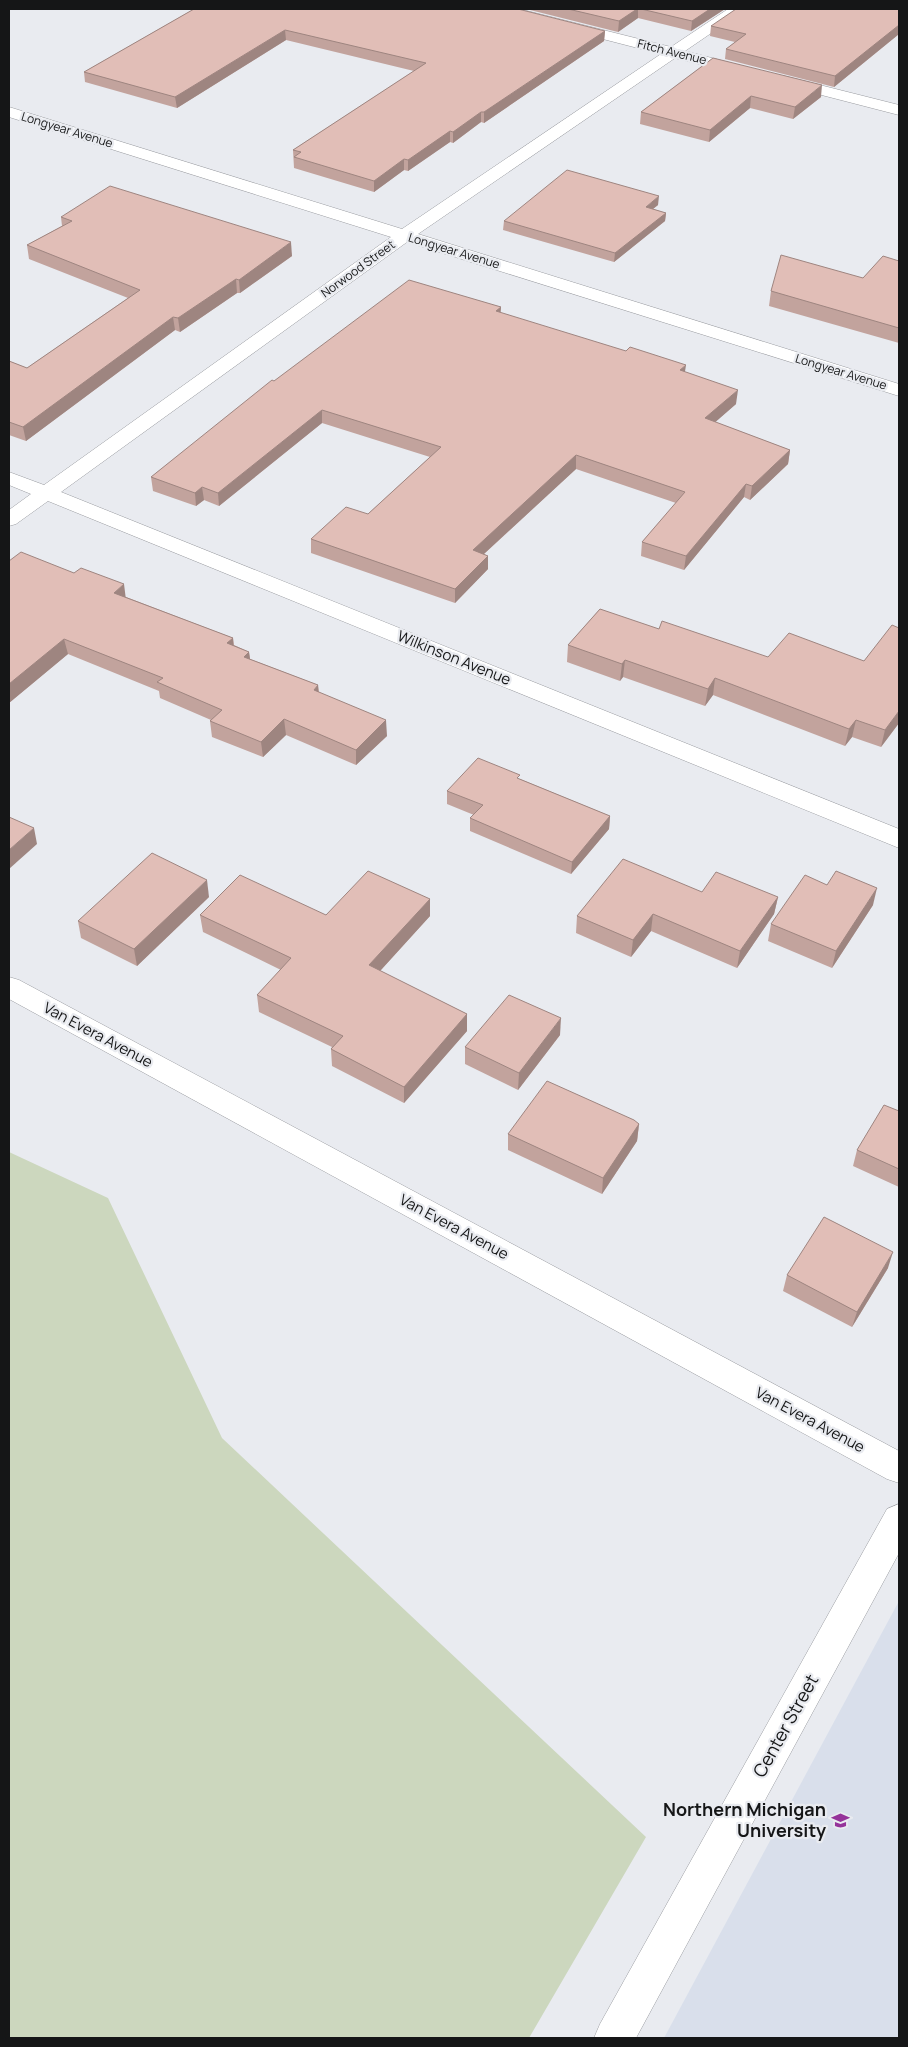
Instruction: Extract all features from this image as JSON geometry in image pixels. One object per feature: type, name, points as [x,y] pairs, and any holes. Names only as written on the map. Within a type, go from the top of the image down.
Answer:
[{"type":"street","name":"Fitch Avenue","points":[[503,9],[899,110]]},
{"type":"street","name":"Norwood Street","points":[[9,520],[405,235],[737,9]]},
{"type":"street","name":"Longyear Avenue","points":[[9,112],[899,390]]},
{"type":"street","name":"Wilkinson Avenue","points":[[9,478],[899,839]]},
{"type":"street","name":"Van Evera Avenue","points":[[9,986],[899,1468]]},
{"type":"street","name":"Center Street","points":[[614,2038],[899,1520]]},
{"type":"shaded area","name":"Northern Michigan University","points":[[899,1601],[899,2038],[664,2038]]},
{"type":"green space","points":[[9,1152],[108,1198],[222,1438],[646,1837],[529,2038],[9,2038]]},
{"type":"building","points":[[194,9],[518,9],[605,31],[453,132],[450,131],[408,160],[404,159],[374,181],[294,157],[301,152],[293,150],[426,63],[285,30],[175,97],[84,72]]},
{"type":"building","points":[[568,9],[637,9],[619,21]]},
{"type":"building","points":[[641,9],[710,9],[692,21]]},
{"type":"building","points":[[736,9],[899,9],[899,25],[835,76],[726,49],[746,34],[711,26]]},
{"type":"building","points":[[713,58],[822,85],[795,107],[751,96],[710,130],[641,112]]},
{"type":"building","points":[[567,170],[659,196],[646,207],[666,213],[615,253],[504,221]]},
{"type":"building","points":[[110,186],[291,242],[239,280],[236,279],[178,318],[173,317],[23,427],[9,422],[9,361],[27,368],[140,290],[27,245],[72,221],[61,217]]},
{"type":"building","points":[[781,255],[863,278],[883,256],[899,261],[899,328],[771,291]]},
{"type":"building","points":[[409,280],[501,307],[496,311],[626,351],[630,347],[686,365],[680,370],[738,390],[705,418],[790,450],[752,486],[746,484],[686,556],[642,542],[685,492],[576,455],[473,550],[488,556],[455,589],[311,539],[346,507],[368,514],[441,447],[322,410],[218,493],[202,487],[195,493],[151,477],[272,380],[274,381]]},
{"type":"building","points":[[21,552],[74,573],[81,568],[124,584],[114,593],[233,638],[227,643],[249,652],[244,657],[318,685],[314,690],[386,720],[356,750],[284,719],[261,742],[210,721],[222,710],[157,682],[163,678],[64,639],[9,684],[9,561]]},
{"type":"building","points":[[600,609],[659,629],[662,621],[768,657],[789,633],[864,661],[892,625],[899,628],[899,711],[885,730],[856,720],[849,729],[715,678],[708,689],[625,660],[622,664],[568,645]]},
{"type":"building","points":[[478,758],[520,775],[517,778],[610,816],[572,862],[470,818],[483,805],[447,791]]},
{"type":"building","points":[[9,817],[34,828],[9,850]]},
{"type":"building","points":[[152,853],[207,880],[134,949],[78,921]]},
{"type":"building","points":[[623,859],[702,892],[716,872],[778,897],[740,951],[653,914],[633,940],[577,916]]},
{"type":"building","points":[[368,871],[430,899],[369,965],[467,1014],[404,1087],[331,1049],[343,1036],[257,995],[291,958],[200,915],[240,875],[326,915]]},
{"type":"building","points":[[836,871],[877,888],[836,951],[771,924],[805,875],[827,885]]},
{"type":"building","points":[[509,995],[561,1018],[519,1073],[465,1047]]},
{"type":"building","points":[[547,1081],[634,1120],[639,1124],[603,1178],[508,1134]]},
{"type":"building","points":[[884,1105],[899,1111],[899,1169],[857,1150]]},
{"type":"building","points":[[824,1217],[893,1252],[857,1312],[787,1275]]},
{"type":"place","name":"Northern Michigan University","points":[[840,1820]]}]
